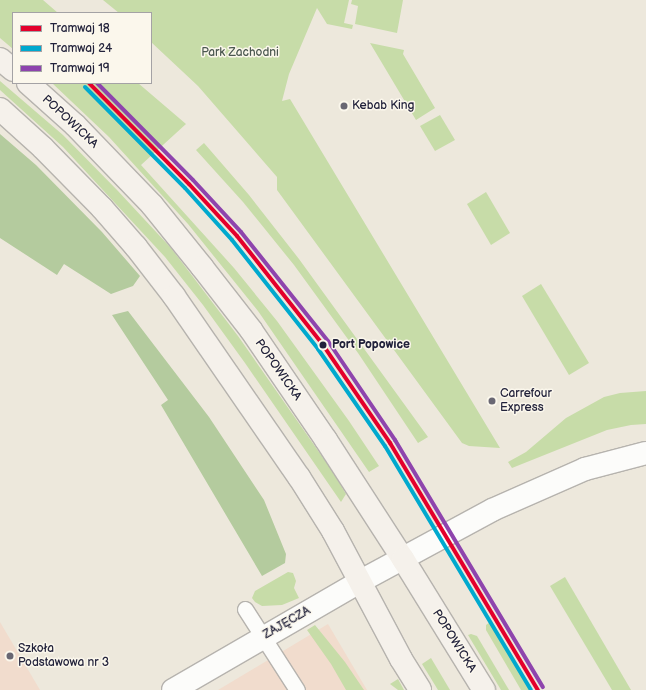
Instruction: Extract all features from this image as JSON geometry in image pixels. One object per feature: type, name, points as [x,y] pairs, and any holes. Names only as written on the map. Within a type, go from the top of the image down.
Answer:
[{"type":"street","points":[[0,59],[12,69]]},
{"type":"street","name":"POPOWICKA","points":[[29,84],[75,125],[116,166],[152,205],[202,267],[273,363],[326,440],[403,559],[484,690]]},
{"type":"street","points":[[0,109],[43,148],[102,208],[136,247],[174,296],[299,477],[333,531],[359,582],[420,690]]},
{"type":"street","name":"ZAJĘCZA","points":[[173,690],[359,582],[492,510],[585,469],[646,453]]},
{"type":"lane","points":[[245,609],[297,690]]},
{"type":"shaded area","name":"Szkoła Podstawowa nr 3","points":[[0,622],[40,690],[0,690]]},
{"type":"shaded area","points":[[328,624],[367,690],[218,690]]},
{"type":"green space","points":[[0,0],[43,0],[57,12],[12,12],[12,48],[0,38]]},
{"type":"green space","name":"Park Zachodni","points":[[103,0],[349,0],[344,23],[353,25],[352,29],[327,24],[317,8],[289,74],[282,101],[290,99],[500,448],[469,446],[462,443],[277,190],[277,177],[198,86],[152,43],[152,12],[118,12]]},
{"type":"green space","points":[[352,0],[403,0],[397,33],[355,24],[358,6],[351,4]]},
{"type":"green space","points":[[370,43],[404,50],[403,54],[435,108],[416,120]]},
{"type":"green space","points":[[0,81],[63,135],[171,248],[238,336],[333,472],[346,494],[341,502],[245,363],[203,305],[165,257],[63,147],[0,90]]},
{"type":"green space","points":[[53,84],[139,84],[186,124],[141,165],[234,268],[277,321],[349,421],[379,466],[369,472],[258,311],[188,224],[109,137]]},
{"type":"green space","points":[[440,115],[455,140],[435,151],[420,126]]},
{"type":"green space","points":[[0,134],[36,165],[102,232],[140,276],[133,286],[111,294],[64,264],[57,275],[0,238]]},
{"type":"green space","points":[[204,143],[249,195],[299,259],[428,437],[418,443],[358,353],[294,265],[243,202],[196,150]]},
{"type":"green space","points":[[486,192],[510,233],[491,245],[467,204]]},
{"type":"green space","points":[[541,284],[589,363],[569,375],[522,296]]},
{"type":"green space","points":[[128,311],[209,417],[264,500],[286,554],[285,563],[262,576],[161,405],[168,400],[112,315]]},
{"type":"green space","points":[[646,391],[646,424],[631,425],[607,430],[512,468],[508,462],[526,452],[566,418],[604,397],[620,393]]},
{"type":"green space","points":[[288,572],[293,573],[296,581],[294,588],[299,598],[282,605],[262,606],[255,602],[252,598],[255,591]]},
{"type":"green space","points":[[565,577],[631,690],[612,690],[550,586]]},
{"type":"green space","points":[[490,622],[530,690],[521,690],[486,630],[486,625]]},
{"type":"green space","points":[[315,625],[345,662],[364,690],[346,690],[331,664],[307,630]]},
{"type":"green space","points":[[471,634],[477,636],[509,690],[501,690],[468,635]]},
{"type":"green space","points":[[431,658],[450,690],[438,690],[422,664]]},
{"type":"green space","points":[[398,679],[404,690],[398,690],[390,684]]},
{"type":"tram line","name":"18","points":[[90,84],[189,184],[237,236],[323,345],[390,443],[538,690]]},
{"type":"tram line","name":"19","points":[[98,84],[193,180],[241,232],[328,341],[395,440],[543,687]]},
{"type":"tram line","name":"24","points":[[85,87],[185,188],[232,240],[318,349],[385,446],[531,690]]},
{"type":"place","name":"Kebab King","points":[[344,106]]},
{"type":"place","name":"Port Popowice","points":[[323,345]]},
{"type":"place","name":"Carrefour Express","points":[[492,401]]},
{"type":"place","name":"Szkoła Podstawowa nr 3","points":[[10,656]]}]
